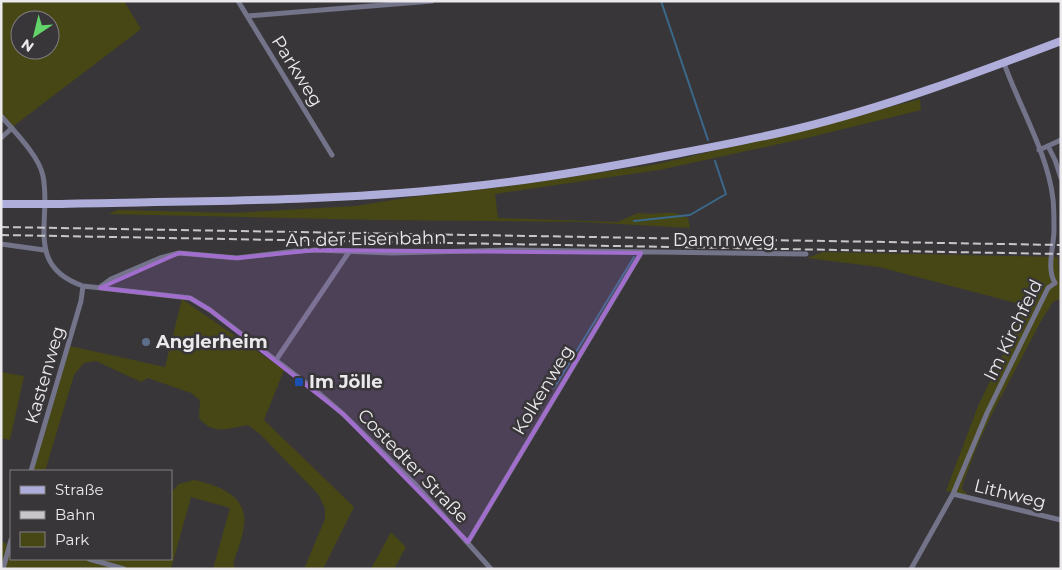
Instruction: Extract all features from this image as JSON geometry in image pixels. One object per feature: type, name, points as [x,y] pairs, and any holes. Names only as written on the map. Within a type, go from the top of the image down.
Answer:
[{"type":"main road","points":[[1,204],[268,200],[362,196],[457,188],[562,175],[798,129],[944,85],[1061,41]]},
{"type":"street","name":"Parkweg","points":[[238,1],[332,154]]},
{"type":"street","points":[[248,16],[384,3],[432,1]]},
{"type":"street","name":"Im Kirchfeld","points":[[911,569],[953,494],[987,413],[1048,288],[1055,282],[1052,278],[1051,268],[1054,231],[1053,199],[1039,150],[1004,62]]},
{"type":"street","points":[[1,116],[37,161],[43,176],[44,250],[1,244]]},
{"type":"street","points":[[1,138],[12,128]]},
{"type":"street","points":[[1039,150],[1061,140]]},
{"type":"street","points":[[1048,146],[1061,178]]},
{"type":"street","name":"Costedter Straße","points":[[44,250],[51,263],[70,282],[83,286],[190,298],[210,310],[322,396],[382,450],[491,569]]},
{"type":"street","name":"An der Eisenbahn","points":[[100,288],[111,279],[160,258],[179,253],[236,258],[296,251],[391,253],[511,250],[641,253]]},
{"type":"street","points":[[276,360],[349,252]]},
{"type":"street","name":"Dammweg","points":[[641,253],[806,254]]},
{"type":"street","name":"Kolkenweg","points":[[468,542],[641,253]]},
{"type":"street","points":[[1055,282],[1061,286]]},
{"type":"street","name":"Kastenweg","points":[[32,470],[81,301],[83,286]]},
{"type":"street","name":"Lithweg","points":[[953,494],[1061,520]]},
{"type":"street","points":[[3,569],[10,544]]},
{"type":"street","points":[[92,560],[124,569]]},
{"type":"highlighted area","points":[[316,250],[641,253],[468,542],[343,414],[210,310],[190,298],[100,288],[179,253],[237,258]]},
{"type":"green space","points":[[1,1],[124,1],[141,29],[11,128],[1,115]]},
{"type":"green space","points":[[920,99],[921,110],[811,137],[659,170],[495,194],[498,218],[618,222],[638,213],[675,213],[688,218],[690,228],[584,222],[108,214],[118,210],[232,213],[355,206],[412,197],[494,188],[658,164],[807,129]]},
{"type":"green space","points":[[823,252],[1058,257],[1061,298],[1053,302],[1042,319],[978,444],[963,483],[962,489],[969,496],[946,491],[978,406],[1023,307],[1020,304],[879,267],[807,258]]},
{"type":"green space","points":[[182,299],[284,370],[264,420],[354,507],[323,569],[304,569],[325,519],[325,508],[318,494],[260,434],[248,425],[228,429],[210,427],[199,418],[200,400],[191,393],[148,378],[141,382],[96,361],[84,363],[74,375],[45,470],[33,470],[70,346],[165,367]]},
{"type":"green space","points":[[1,372],[24,376],[10,440],[1,438]]},
{"type":"green space","points":[[194,480],[213,485],[230,494],[241,506],[244,515],[244,525],[233,563],[236,569],[213,569],[230,508],[191,497],[171,569],[1,569],[1,541],[10,546],[10,560],[172,560],[172,491],[179,484]]},
{"type":"green space","points":[[391,532],[406,547],[394,569],[371,569]]},
{"type":"waterway","points":[[661,1],[708,140]]},
{"type":"waterway","points":[[634,221],[690,215],[726,194],[715,161]]},
{"type":"waterway","points":[[554,388],[634,257]]},
{"type":"railway","points":[[1,227],[1061,245]]},
{"type":"railway","points":[[1,235],[1061,254]]},
{"type":"place","name":"Anglerheim","points":[[146,342]]},
{"type":"place","name":"Im Jölle","points":[[299,382]]}]
